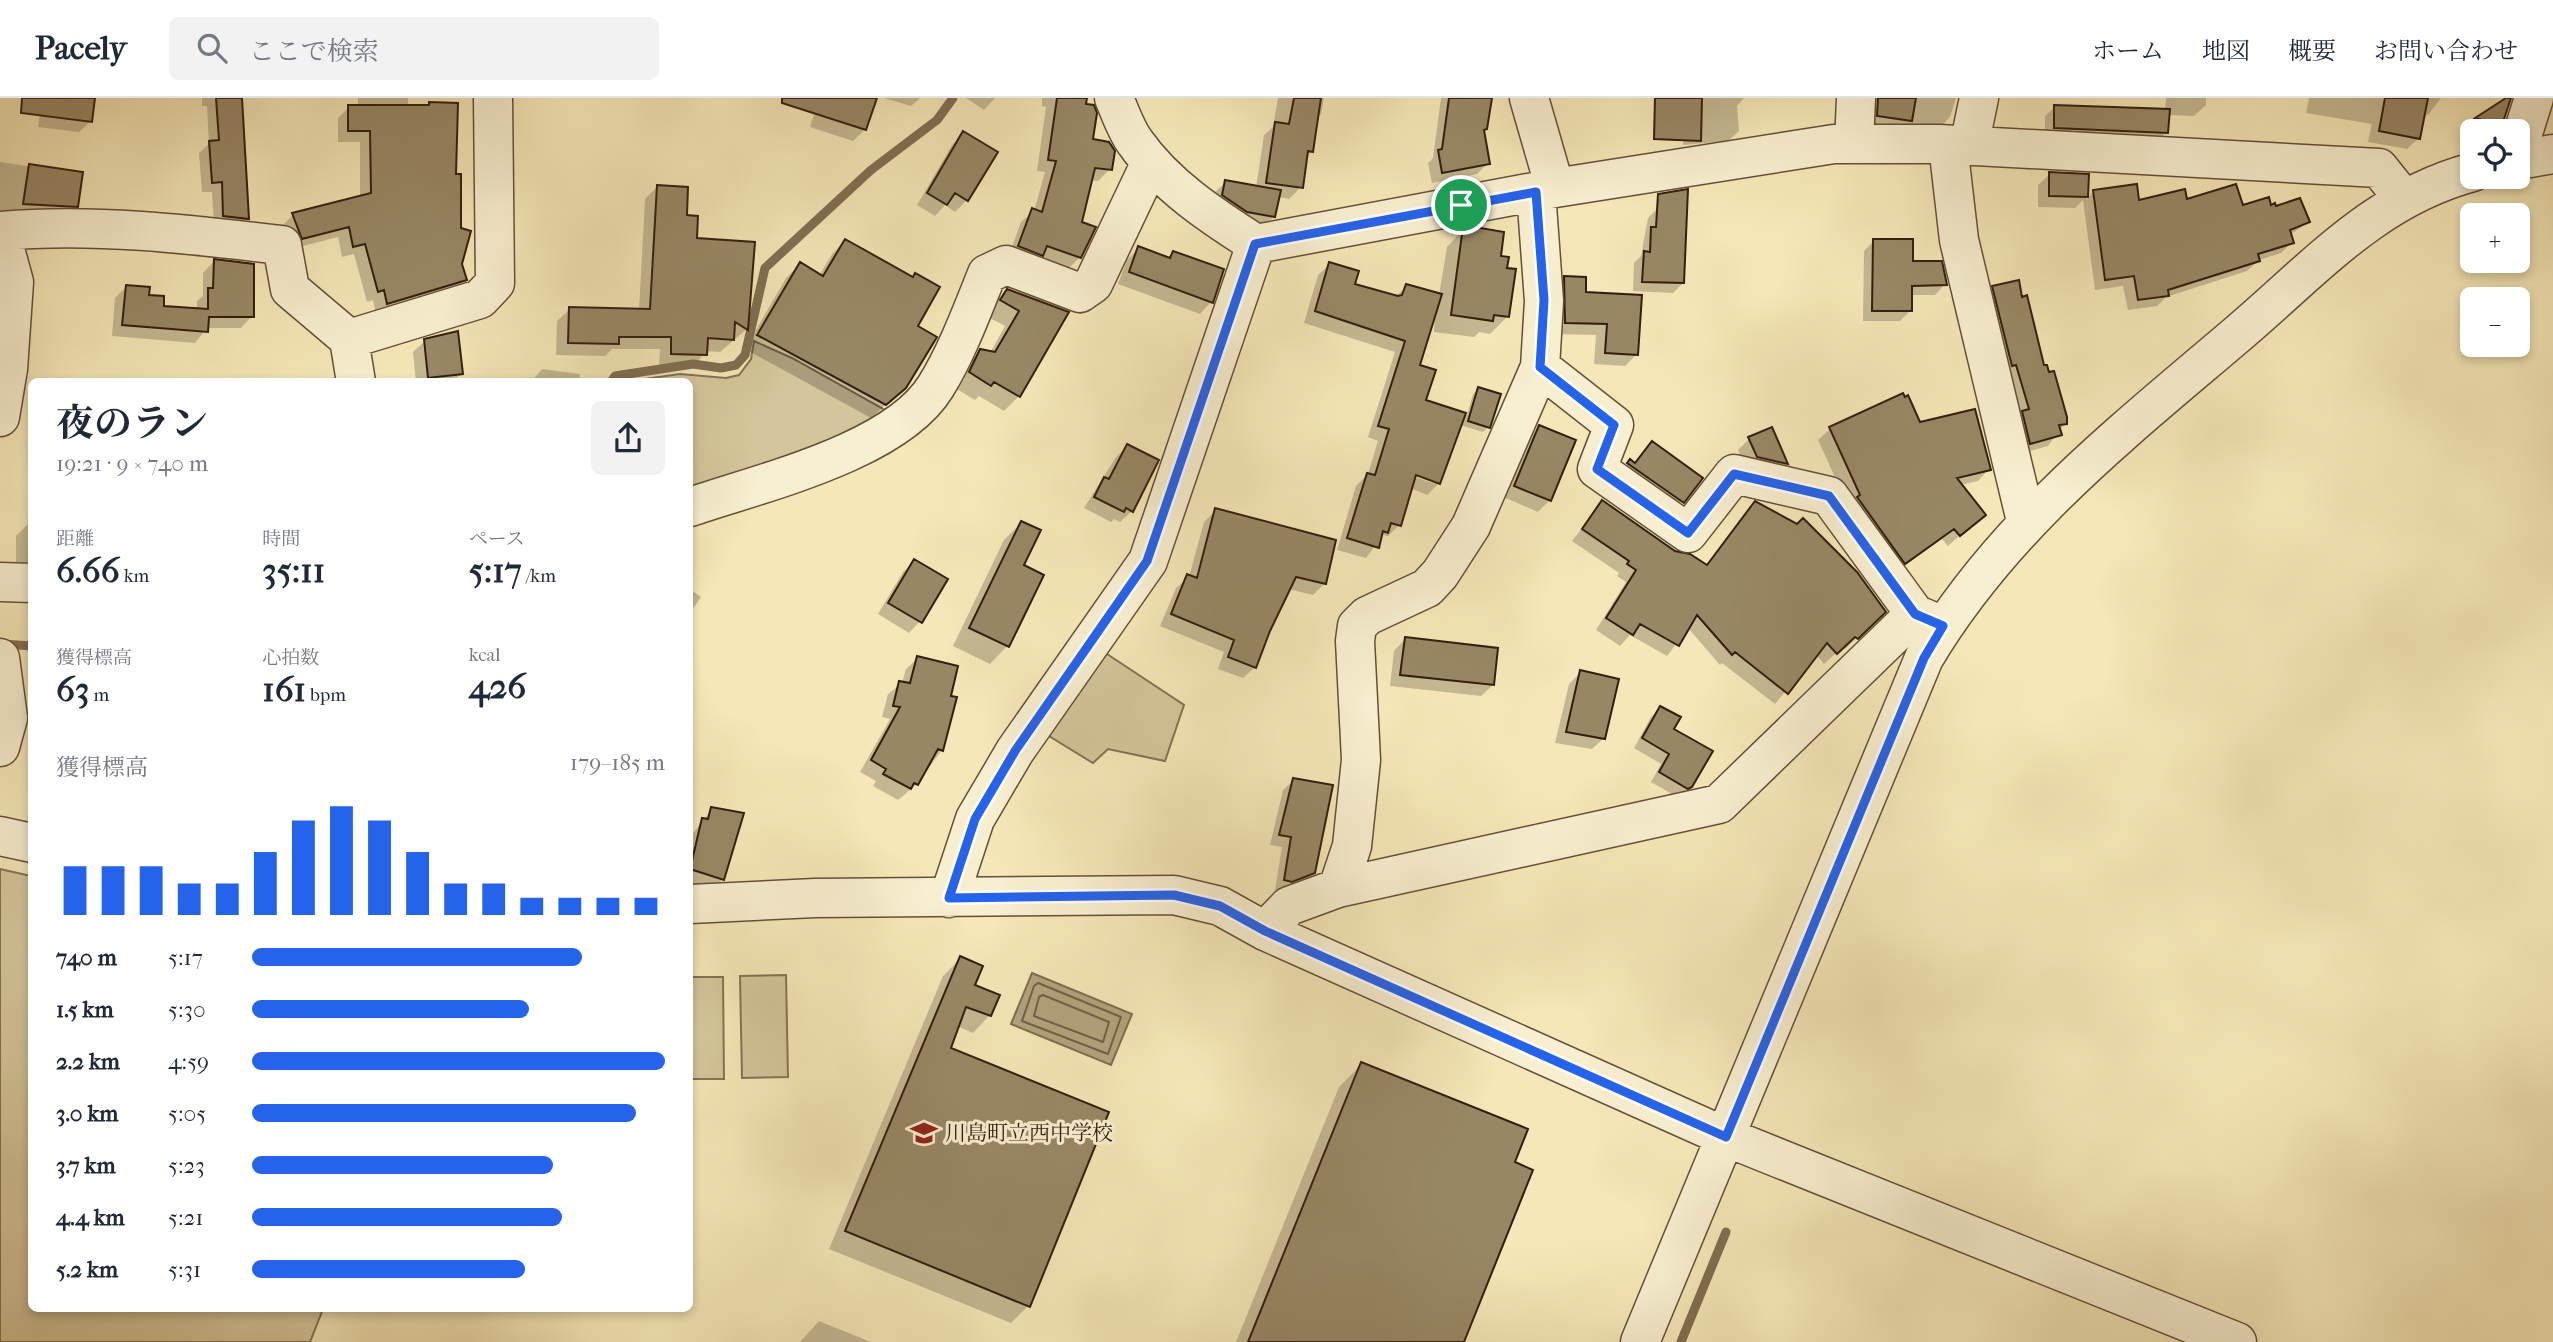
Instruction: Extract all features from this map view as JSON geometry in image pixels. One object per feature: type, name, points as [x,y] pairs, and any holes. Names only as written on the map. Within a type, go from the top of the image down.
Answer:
[{"type":"street","points":[[349,339],[480,299],[495,283],[493,98]]},
{"type":"street","points":[[1114,98],[1133,140],[1151,162],[1216,219],[1255,244],[1546,190],[1834,144],[1959,145],[2379,168],[2403,198]]},
{"type":"street","points":[[1338,888],[1352,846],[1361,760],[1355,641],[1357,626],[1367,617],[1427,588],[1440,574],[1471,526],[1540,367],[1546,190],[1528,98]]},
{"type":"street","points":[[1854,144],[1856,98]]},
{"type":"street","points":[[1979,98],[1959,145],[1959,240],[2026,521]]},
{"type":"street","points":[[2527,119],[2534,98]]},
{"type":"street","points":[[2530,158],[2553,155]]},
{"type":"street","points":[[693,506],[857,449],[905,421],[935,388],[987,274],[1006,265],[1080,293],[1093,284],[1151,162]]},
{"type":"street","points":[[1265,931],[1289,906],[1338,888],[1719,804],[1980,574],[2026,521],[2096,455],[2319,261],[2360,227],[2403,198],[2460,177]]},
{"type":"street","points":[[0,416],[8,369],[14,282],[0,231],[34,228],[161,230],[282,245],[290,289],[349,339],[355,378]]},
{"type":"street","points":[[949,898],[975,819],[1015,751],[1147,561],[1255,244]]},
{"type":"street","points":[[1540,367],[1614,425],[1597,469],[1688,533],[1734,474],[1829,496],[1929,620],[1924,658],[1640,1342]]},
{"type":"street","points":[[0,582],[28,583]]},
{"type":"street","points":[[0,658],[8,718],[0,747]]},
{"type":"street","points":[[0,836],[28,842]]},
{"type":"street","points":[[693,904],[815,898],[1174,895],[1220,906],[1265,931],[1726,1137],[2237,1342]]},
{"type":"shaded area","points":[[754,341],[792,358],[892,414],[883,421],[693,490],[693,378],[652,378],[680,374],[726,378],[739,375],[751,359]]},
{"type":"shaded area","points":[[1101,650],[1184,705],[1165,761],[1108,749],[1093,763],[1044,733]]},
{"type":"shaded area","points":[[0,869],[28,875],[28,1312],[322,1312],[310,1342],[0,1342]]},
{"type":"shaded area","points":[[786,975],[788,1077],[742,1078],[740,976]]},
{"type":"shaded area","points":[[693,977],[723,977],[724,1079],[693,1079]]},
{"type":"water","points":[[1032,973],[1132,1014],[1111,1065],[1011,1024]]},
{"type":"building","points":[[22,98],[95,98],[92,122],[21,113]]},
{"type":"building","points":[[216,98],[242,98],[249,219],[223,216],[222,182],[212,183],[209,141],[219,140]]},
{"type":"building","points":[[782,98],[877,98],[866,130],[782,103]]},
{"type":"building","points":[[1057,98],[1087,98],[1086,104],[1094,105],[1097,113],[1093,139],[1109,142],[1115,151],[1112,170],[1095,168],[1082,222],[1096,227],[1081,258],[1047,246],[1043,256],[1018,246],[1032,208],[1042,212],[1056,161],[1048,160]]},
{"type":"building","points":[[1294,98],[1321,98],[1313,152],[1308,151],[1303,188],[1266,183],[1275,122],[1289,124]]},
{"type":"building","points":[[1449,98],[1492,98],[1487,129],[1484,130],[1490,164],[1442,173],[1438,150],[1442,149]]},
{"type":"building","points":[[1655,98],[1702,98],[1701,141],[1654,139]]},
{"type":"building","points":[[1878,98],[1916,98],[1912,121],[1877,116]]},
{"type":"building","points":[[2385,98],[2428,98],[2420,139],[2379,131]]},
{"type":"building","points":[[2506,98],[2511,98],[2504,119],[2475,118]]},
{"type":"building","points":[[429,102],[458,103],[456,174],[461,174],[461,228],[471,231],[462,264],[467,280],[387,304],[384,290],[378,292],[365,244],[353,247],[349,227],[302,239],[292,213],[371,193],[370,131],[348,131],[348,105],[429,105]]},
{"type":"building","points":[[2054,105],[2170,109],[2168,133],[2054,128]]},
{"type":"building","points":[[963,131],[998,152],[968,201],[955,193],[947,205],[927,193]]},
{"type":"building","points":[[29,164],[83,172],[78,207],[23,204]]},
{"type":"building","points":[[2049,172],[2089,174],[2088,197],[2049,196]]},
{"type":"building","points":[[1225,180],[1281,190],[1275,217],[1247,212],[1222,195]]},
{"type":"building","points":[[2137,184],[2139,200],[2185,189],[2187,199],[2236,184],[2243,205],[2269,197],[2271,205],[2275,203],[2276,206],[2300,198],[2310,222],[2290,230],[2294,243],[2258,254],[2260,261],[2168,290],[2169,296],[2138,300],[2134,276],[2105,280],[2093,190]]},
{"type":"building","points":[[657,185],[688,187],[687,215],[698,216],[697,238],[755,242],[748,330],[735,322],[734,340],[708,338],[707,355],[671,354],[671,337],[619,337],[619,344],[568,343],[569,307],[650,309]]},
{"type":"building","points":[[1688,189],[1684,283],[1642,282],[1644,251],[1650,252],[1651,227],[1656,227],[1658,194]]},
{"type":"building","points":[[1463,227],[1504,232],[1501,256],[1509,257],[1507,268],[1516,269],[1509,317],[1494,315],[1493,321],[1451,315]]},
{"type":"building","points":[[845,239],[913,277],[915,273],[940,287],[918,326],[937,337],[906,388],[886,405],[757,335],[800,262],[823,276]]},
{"type":"building","points":[[1873,239],[1913,239],[1913,261],[1942,261],[1947,285],[1912,286],[1912,311],[1872,311]]},
{"type":"building","points":[[1138,246],[1170,258],[1173,251],[1224,269],[1213,303],[1129,272]]},
{"type":"building","points":[[214,259],[254,264],[254,317],[209,317],[208,332],[122,325],[126,285],[150,287],[149,295],[164,296],[164,306],[208,309],[208,288],[213,288]]},
{"type":"building","points":[[1329,262],[1359,271],[1355,284],[1398,296],[1402,295],[1406,284],[1442,294],[1420,365],[1436,370],[1426,400],[1466,413],[1440,484],[1416,475],[1401,526],[1391,523],[1388,533],[1383,531],[1379,548],[1347,538],[1367,473],[1375,475],[1389,429],[1378,426],[1405,341],[1315,311]]},
{"type":"building","points":[[1564,276],[1586,277],[1586,292],[1642,295],[1638,355],[1605,353],[1607,324],[1565,323]]},
{"type":"building","points":[[2019,280],[2022,297],[2027,295],[2044,365],[2047,365],[2049,372],[2054,371],[2067,417],[2067,424],[2059,425],[2062,435],[2030,444],[2022,411],[2029,409],[2016,365],[2012,366],[1992,286]]},
{"type":"building","points":[[1007,289],[1069,312],[1020,397],[994,382],[991,386],[969,372],[980,349],[995,352],[1019,311],[1000,300]]},
{"type":"building","points":[[458,331],[463,374],[428,378],[424,339]]},
{"type":"building","points":[[1478,387],[1501,394],[1490,428],[1468,421]]},
{"type":"building","points":[[1903,393],[1905,397],[1908,395],[1920,422],[1975,409],[1991,470],[1957,478],[1986,515],[1960,536],[1954,529],[1905,564],[1857,497],[1860,495],[1829,427]]},
{"type":"building","points":[[1539,425],[1576,440],[1551,501],[1514,486]]},
{"type":"building","points":[[1772,427],[1788,464],[1757,457],[1748,437]]},
{"type":"building","points":[[1652,441],[1703,478],[1684,503],[1627,463],[1630,459],[1635,463]]},
{"type":"building","points":[[1127,444],[1159,460],[1133,512],[1126,508],[1124,512],[1094,497],[1104,477],[1109,479]]},
{"type":"building","points":[[1602,500],[1675,551],[1690,554],[1707,565],[1755,501],[1797,524],[1803,518],[1857,572],[1886,612],[1858,639],[1855,637],[1837,654],[1827,643],[1788,694],[1735,652],[1732,655],[1697,615],[1679,646],[1640,624],[1633,635],[1606,618],[1636,570],[1627,564],[1629,561],[1582,529]]},
{"type":"building","points":[[1215,508],[1336,540],[1326,584],[1296,577],[1256,668],[1228,657],[1234,640],[1171,614],[1187,574],[1197,578]]},
{"type":"building","points":[[1021,521],[1041,530],[1024,565],[1044,575],[1009,647],[969,628]]},
{"type":"building","points":[[914,559],[948,579],[922,623],[888,603]]},
{"type":"building","points":[[1405,637],[1498,648],[1494,685],[1400,675]]},
{"type":"building","points":[[917,656],[958,666],[951,696],[957,697],[943,751],[938,749],[918,785],[914,783],[911,789],[883,774],[886,769],[871,760],[900,707],[893,706],[899,681],[910,683]]},
{"type":"building","points":[[1580,670],[1619,679],[1605,739],[1566,732]]},
{"type":"building","points":[[1660,706],[1681,717],[1674,729],[1713,751],[1692,787],[1688,789],[1659,772],[1669,754],[1642,738]]},
{"type":"building","points":[[1293,778],[1333,785],[1315,873],[1292,882],[1284,880],[1291,837],[1279,835]]},
{"type":"building","points":[[711,807],[744,813],[724,880],[693,870],[693,856],[702,818],[708,819]]},
{"type":"building","points":[[960,956],[983,966],[975,985],[1000,995],[991,1016],[966,1007],[951,1048],[1109,1112],[1030,1307],[845,1231]]},
{"type":"building","points":[[1361,1062],[1528,1129],[1515,1162],[1533,1170],[1464,1342],[1248,1342]]},
{"type":"waterway","points":[[614,378],[693,364],[721,368],[736,365],[745,355],[765,268],[871,170],[937,120],[953,98]]},
{"type":"waterway","points":[[2,644],[28,646]]},
{"type":"waterway","points":[[1681,1342],[1726,1232]]},
{"type":"place","name":"川島町立西中学校","points":[[924,1133]]},
{"type":"route","points":[[1536,192],[1544,300],[1540,367],[1614,425],[1597,469],[1688,533],[1734,474],[1829,496],[1915,614],[1943,626],[1924,658],[1726,1137],[1265,931],[1220,906],[1174,895],[949,898],[975,819],[1015,751],[1147,561],[1255,244],[1461,205],[1536,192]]}]
